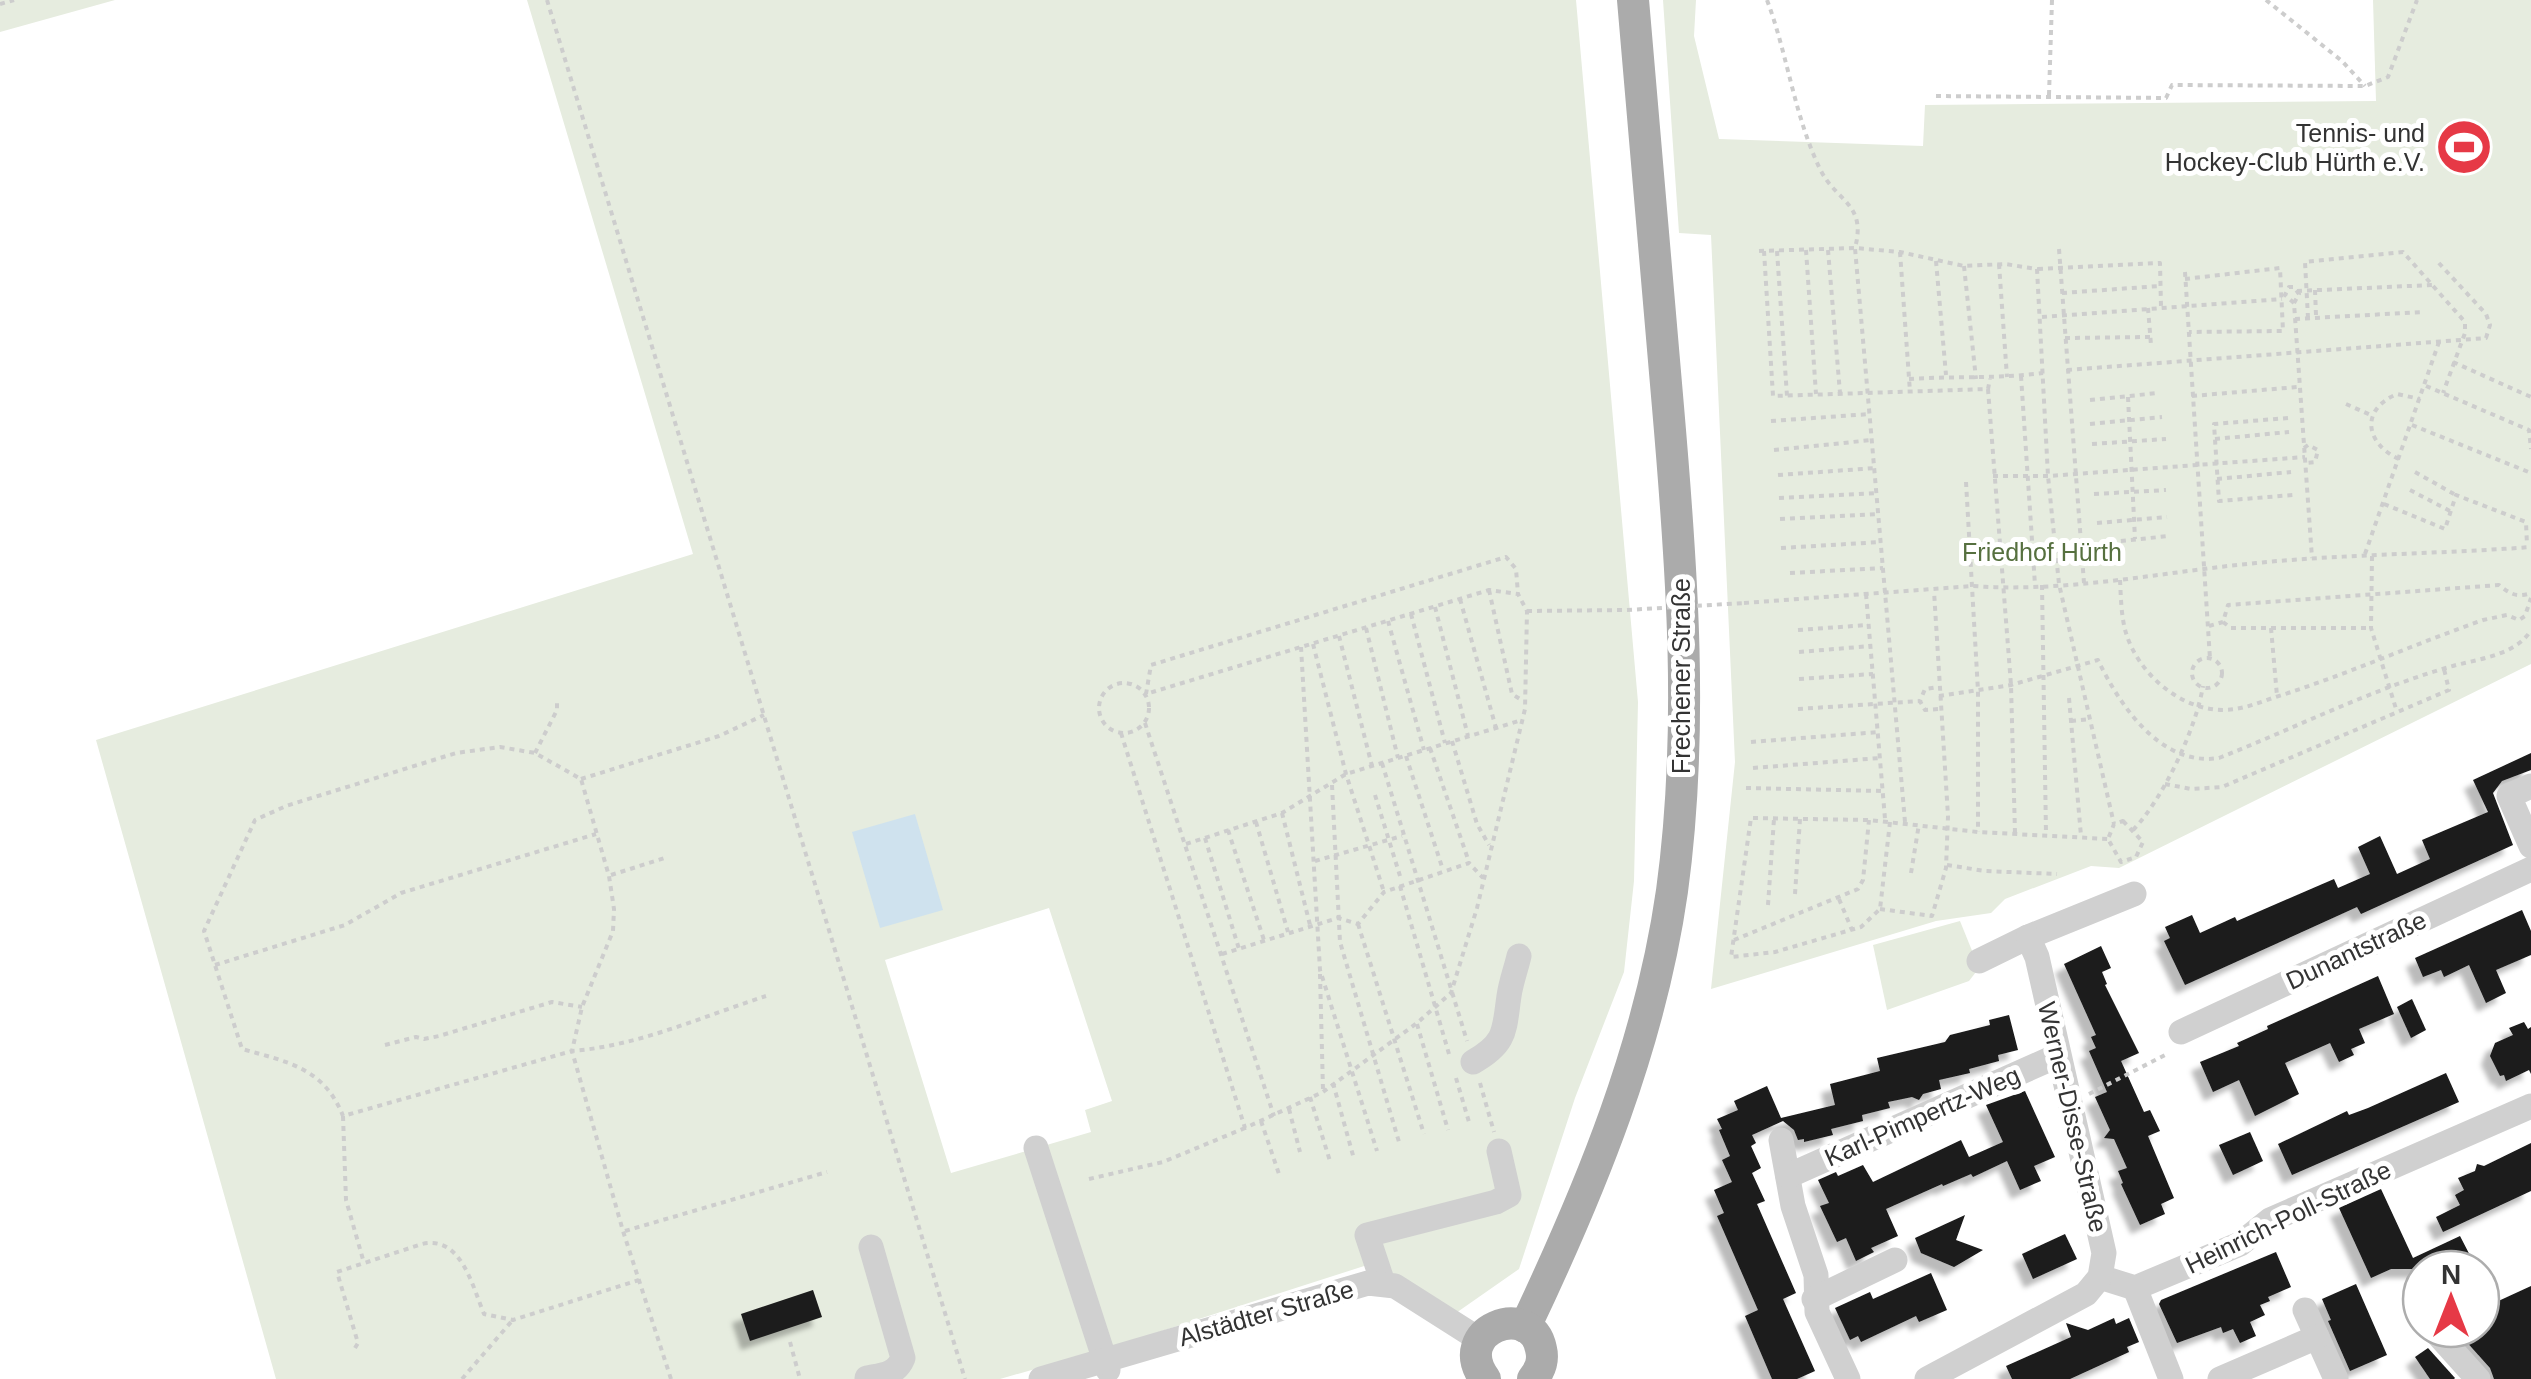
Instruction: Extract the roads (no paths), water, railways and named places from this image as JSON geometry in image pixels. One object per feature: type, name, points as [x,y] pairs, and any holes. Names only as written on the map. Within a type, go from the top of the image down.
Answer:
[{"type":"main road","name":"Frechener Straße","points":[[1525,1327],[1580,1208],[1626,1089],[1656,974],[1672,892],[1681,801],[1685,691],[1682,575],[1633,0]]},
{"type":"main road","points":[[1485,1379],[1476,1358],[1480,1340],[1500,1324],[1525,1327],[1540,1343],[1538,1378]]},
{"type":"street","points":[[2531,786],[2509,796],[2531,846]]},
{"type":"street","points":[[2500,799],[2531,869]]},
{"type":"street","name":"Dunantstraße","points":[[2181,1032],[2531,869]]},
{"type":"street","points":[[1979,961],[2134,894]]},
{"type":"street","name":"Werner-Disse-Straße","points":[[2028,937],[2037,957],[2104,1253],[2100,1277]]},
{"type":"street","points":[[1459,1063],[1497,1046],[1506,1029],[1519,956]]},
{"type":"street","name":"Karl-Pimpertz-Weg","points":[[1788,1176],[2058,1056]]},
{"type":"street","name":"Heinrich-Poll-Straße","points":[[2135,1288],[2240,1244],[2270,1220],[2531,1106]]},
{"type":"street","points":[[1781,1140],[1793,1206],[1816,1275],[1817,1312],[1848,1379]]},
{"type":"street","points":[[1036,1148],[1107,1366]]},
{"type":"street","points":[[1383,1282],[1368,1235],[1496,1202],[1509,1195],[1499,1151]]},
{"type":"street","points":[[866,1379],[891,1373],[902,1358],[871,1247]]},
{"type":"street","points":[[1814,1299],[1895,1260]]},
{"type":"street","points":[[1928,1379],[2086,1294],[2100,1277],[2135,1288],[2171,1379]]},
{"type":"street","name":"Alstädter Straße","points":[[1041,1379],[1107,1366],[1308,1310],[1368,1283],[1395,1286],[1480,1340]]},
{"type":"street","points":[[2305,1310],[2336,1379]]},
{"type":"street","points":[[2220,1379],[2318,1337]]},
{"type":"street","points":[[2451,1349],[2478,1379]]},
{"type":"water","points":[[915,814],[943,910],[880,928],[852,832]]},
{"type":"place","name":"Tennis- und Hockey-Club Hürth e.V.","points":[[2464,147]]},
{"type":"park label","name":"Friedhof Hürth","points":[[2042,552]]}]
